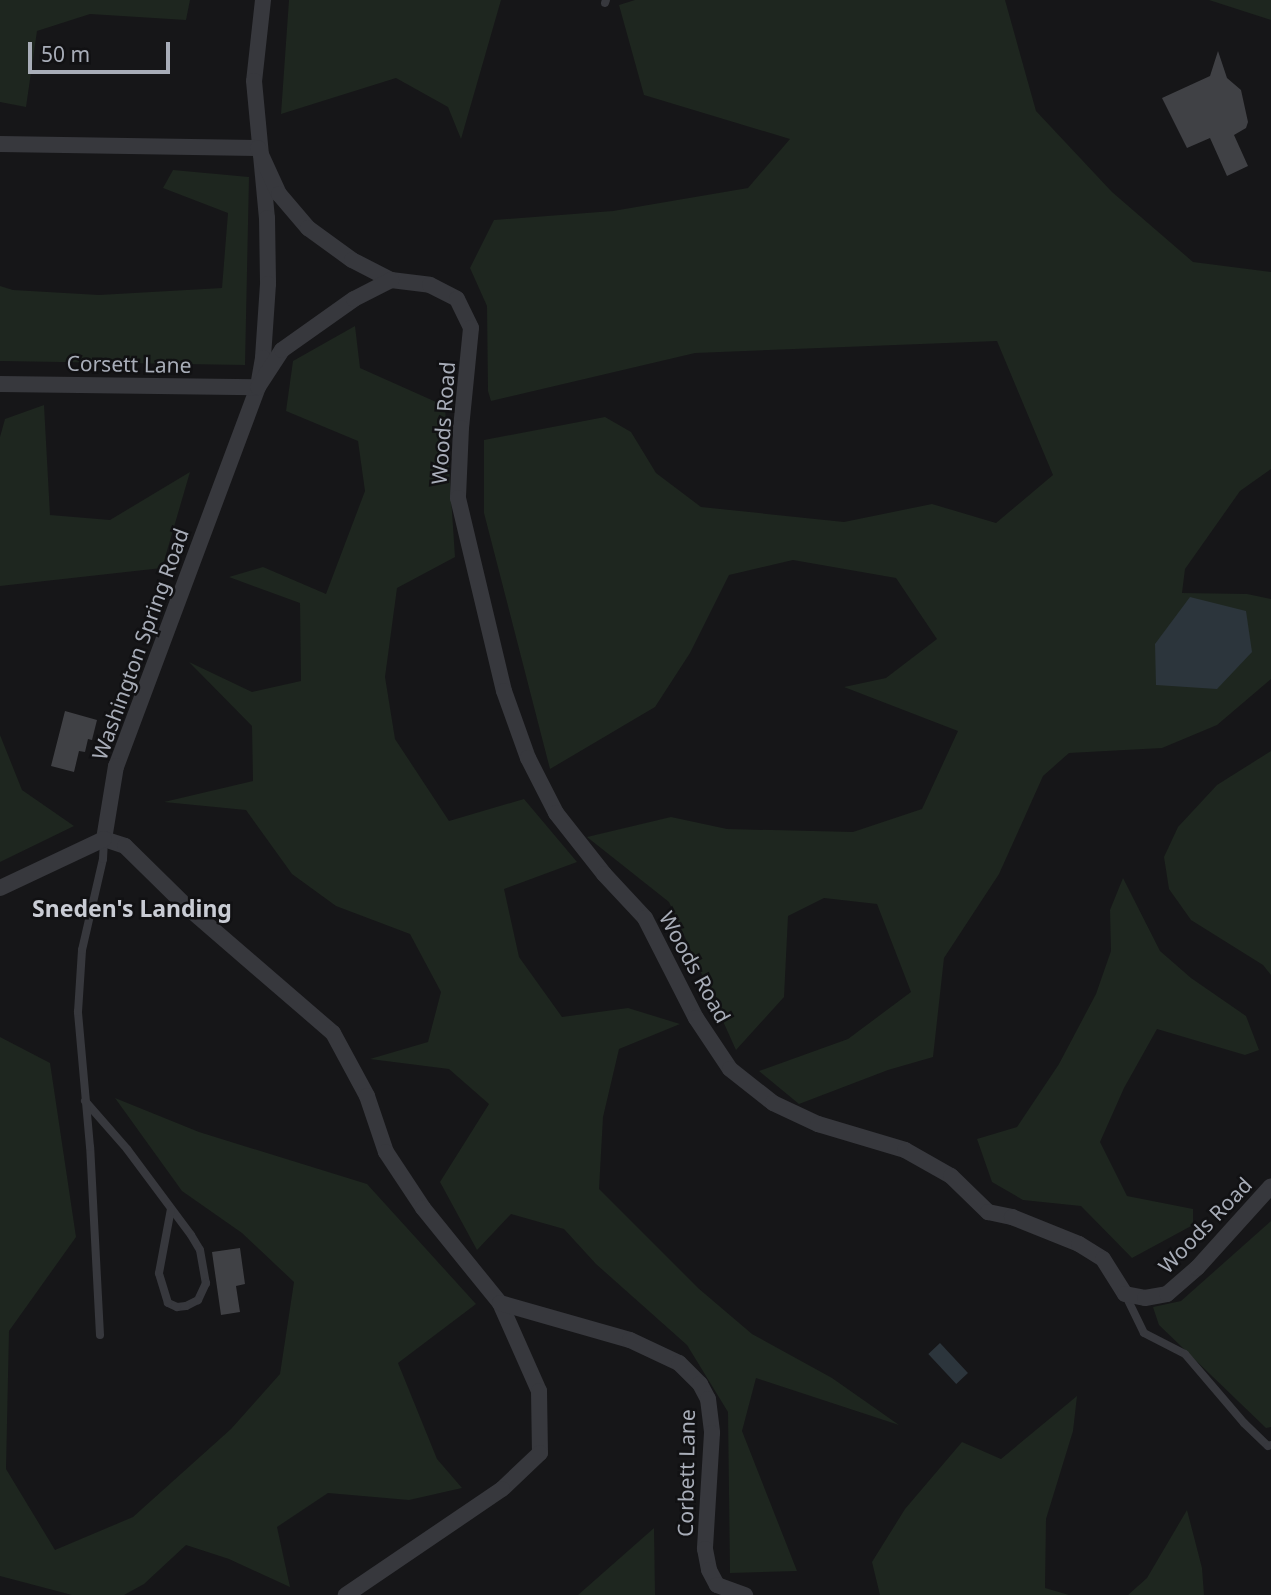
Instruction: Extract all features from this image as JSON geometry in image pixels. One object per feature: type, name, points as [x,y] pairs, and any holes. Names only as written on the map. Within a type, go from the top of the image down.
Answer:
[{"type":"street","name":"Washington Spring Road","points":[[104,839],[116,766],[258,387],[263,358],[268,284],[267,218],[258,148],[254,81],[263,0]]},
{"type":"street","points":[[0,144],[258,148]]},
{"type":"street","name":"Woods Road","points":[[258,148],[279,194],[308,228],[352,260],[391,280],[430,285],[457,299],[471,328],[461,428],[458,498],[504,691],[528,758],[556,813],[604,874],[645,918],[696,1018],[730,1069],[773,1103],[818,1124],[905,1150],[951,1176],[988,1212],[1012,1217],[1079,1244],[1103,1258],[1125,1294],[1145,1298],[1167,1294],[1197,1268],[1271,1186]]},
{"type":"street","points":[[258,387],[282,349],[354,299],[391,280]]},
{"type":"street","name":"Corsett Lane","points":[[0,384],[258,387]]},
{"type":"street","points":[[0,888],[104,839],[125,846],[187,907],[333,1033],[367,1096],[386,1152],[423,1208],[500,1303],[539,1391],[540,1452],[502,1489],[346,1595]]},
{"type":"street","name":"Corbett Lane","points":[[500,1303],[630,1340],[679,1363],[700,1384],[708,1399],[712,1433],[705,1549],[709,1570],[717,1585],[745,1595]]},
{"type":"lane","points":[[100,1335],[79,976],[82,950],[103,859],[104,839]]},
{"type":"lane","points":[[85,1101],[127,1149],[171,1209],[200,1250],[205,1269],[203,1290],[198,1300],[177,1307],[168,1303],[159,1273],[171,1209]]},
{"type":"lane","points":[[1125,1294],[1144,1333],[1185,1354],[1244,1423],[1268,1446],[1271,1444]]},
{"type":"shaded area","points":[[0,0],[190,0],[186,20],[90,14],[37,31],[26,107],[0,102]]},
{"type":"shaded area","points":[[289,0],[501,0],[461,139],[448,107],[396,78],[281,114]]},
{"type":"shaded area","points":[[635,0],[1005,0],[1036,111],[1112,192],[1193,262],[1271,272],[1271,469],[1240,491],[1185,569],[1182,593],[1247,594],[1271,599],[1271,679],[1217,725],[1162,748],[1069,753],[1043,776],[999,874],[944,958],[933,1057],[888,1070],[799,1104],[759,1071],[848,1039],[911,992],[877,904],[824,898],[788,916],[784,997],[736,1050],[669,902],[587,837],[671,817],[727,829],[853,832],[922,809],[958,731],[844,687],[886,678],[937,639],[896,578],[793,560],[729,575],[690,653],[655,707],[550,769],[484,513],[484,440],[605,417],[631,432],[656,473],[701,507],[844,522],[932,504],[996,523],[1053,475],[997,341],[695,353],[491,401],[488,391],[487,306],[470,268],[494,220],[613,211],[748,188],[790,139],[644,95],[619,5]]},
{"type":"shaded area","points":[[1209,0],[1271,0],[1271,20]]},
{"type":"shaded area","points":[[173,170],[249,177],[245,365],[0,361],[0,286],[13,290],[99,295],[222,288],[228,213],[163,188]]},
{"type":"shaded area","points":[[355,326],[360,368],[445,406],[455,557],[397,588],[385,677],[395,739],[449,821],[524,799],[577,862],[504,889],[519,957],[562,1017],[628,1008],[680,1024],[619,1049],[603,1117],[599,1189],[698,1288],[752,1334],[832,1378],[899,1425],[756,1378],[742,1431],[797,1571],[730,1573],[728,1412],[687,1345],[596,1264],[564,1229],[511,1214],[477,1250],[440,1182],[489,1104],[449,1069],[370,1059],[428,1042],[441,992],[410,934],[336,906],[292,874],[246,810],[164,802],[253,781],[252,726],[189,662],[252,692],[301,681],[300,603],[229,577],[263,567],[326,594],[365,491],[358,441],[286,411],[293,361]]},
{"type":"shaded area","points":[[44,405],[50,515],[110,520],[190,472],[162,568],[0,586],[0,437],[5,419]]},
{"type":"shaded area","points":[[1190,597],[1246,611],[1252,652],[1217,689],[1156,685],[1155,644]]},
{"type":"shaded area","points":[[0,735],[22,790],[74,826],[0,862]]},
{"type":"shaded area","points":[[1271,751],[1271,975],[1263,965],[1191,920],[1169,889],[1164,857],[1178,827],[1217,785]]},
{"type":"shaded area","points":[[1123,878],[1160,951],[1191,978],[1246,1016],[1259,1050],[1245,1055],[1157,1029],[1124,1088],[1100,1142],[1127,1196],[1193,1209],[1193,1225],[1132,1258],[1081,1206],[1023,1200],[992,1182],[977,1139],[1017,1127],[1059,1064],[1096,994],[1111,951],[1110,910]]},
{"type":"shaded area","points":[[0,1037],[50,1063],[76,1237],[9,1331],[6,1469],[55,1550],[133,1517],[231,1429],[280,1374],[294,1282],[242,1233],[182,1191],[115,1098],[199,1132],[367,1184],[476,1304],[398,1363],[437,1459],[462,1488],[409,1500],[328,1493],[277,1527],[290,1587],[229,1559],[186,1545],[144,1584],[124,1595],[72,1595],[0,1576]]},
{"type":"shaded area","points":[[1271,1221],[1271,1427],[1266,1428],[1159,1325],[1153,1307],[1181,1301]]},
{"type":"shaded area","points":[[940,1343],[968,1373],[956,1384],[928,1354]]},
{"type":"shaded area","points":[[1077,1396],[1073,1431],[1046,1519],[1045,1588],[1069,1595],[880,1595],[872,1562],[905,1509],[962,1442],[1001,1459]]},
{"type":"shaded area","points":[[1187,1510],[1202,1568],[1204,1595],[1128,1595],[1147,1578]]},
{"type":"shaded area","points":[[654,1528],[655,1595],[578,1595]]},
{"type":"building","points":[[1218,51],[1227,78],[1241,90],[1248,122],[1246,128],[1234,135],[1248,166],[1227,176],[1210,138],[1187,148],[1162,98],[1210,76]]},
{"type":"building","points":[[65,711],[97,720],[92,740],[88,739],[85,752],[79,751],[74,772],[51,766]]},
{"type":"building","points":[[240,1248],[245,1284],[236,1286],[240,1312],[221,1315],[212,1252]]},
{"type":"district","name":"Sneden's Landing","points":[[132,908]]}]
